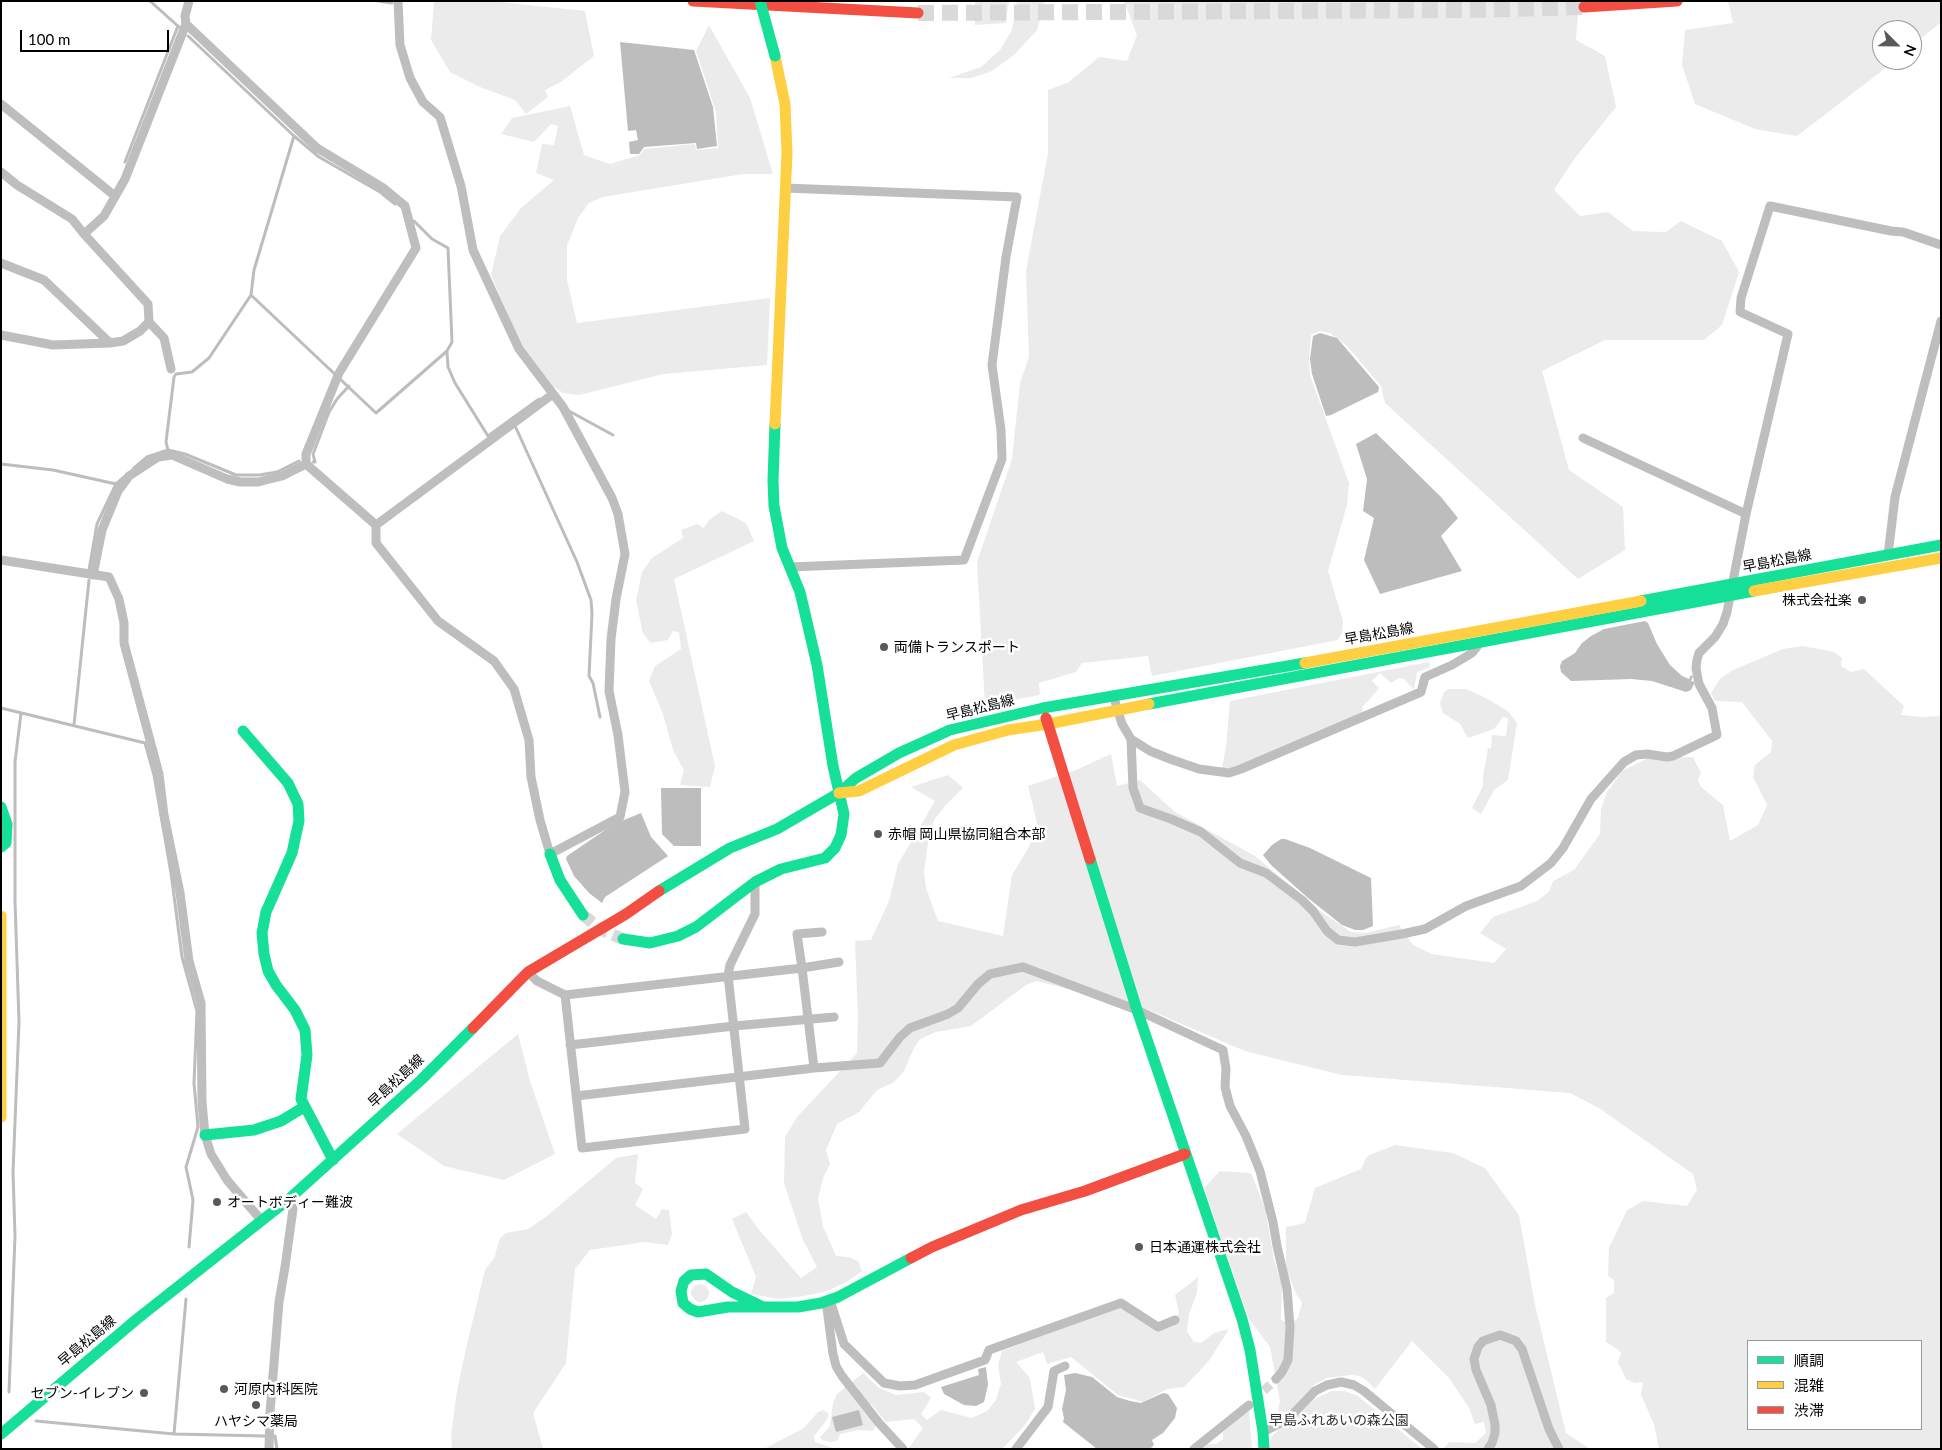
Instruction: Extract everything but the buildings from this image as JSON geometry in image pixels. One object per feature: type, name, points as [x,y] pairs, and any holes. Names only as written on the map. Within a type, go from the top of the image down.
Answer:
[{"type":"main road","points":[[693,1],[918,13]]},
{"type":"main road","points":[[623,939],[650,943],[678,936],[696,927],[755,882],[781,869],[825,858],[834,848],[841,835],[844,814],[833,766],[817,664],[800,592],[777,527],[773,481],[787,127],[785,104],[775,56],[760,1]]},
{"type":"main road","points":[[1584,7],[1677,1]]},
{"type":"main road","name":"早島松島線","points":[[2,1431],[137,1319],[261,1220],[289,1200],[421,1080],[507,991],[528,972],[626,914],[674,880],[730,848],[777,829],[839,793],[856,778],[899,753],[950,730],[1113,694],[1321,660],[1941,545]]},
{"type":"main road","name":"早島松島線","points":[[839,793],[859,791],[954,745],[1008,730],[1048,724],[1243,685],[1941,558]]},
{"type":"main road","points":[[1043,708],[1137,1010],[1242,1319],[1250,1350],[1264,1449]]},
{"type":"main road","points":[[243,731],[288,783],[298,804],[299,821],[292,853],[266,912],[262,933],[264,954],[268,971],[295,1010],[304,1030],[307,1055],[300,1099],[333,1160]]},
{"type":"main road","points":[[1,807],[7,824],[6,843],[1,847]]},
{"type":"main road","points":[[550,854],[560,880],[583,916]]},
{"type":"main road","points":[[1,916],[1,1117]]},
{"type":"main road","points":[[205,1135],[254,1130],[282,1121],[304,1107]]},
{"type":"main road","points":[[763,1307],[732,1292],[706,1274],[691,1275],[684,1281],[680,1291],[683,1303],[690,1309],[698,1312],[728,1307],[763,1307],[798,1306],[828,1300],[838,1297],[932,1247],[988,1223],[1021,1210],[1085,1191],[1185,1154]]},
{"type":"street","points":[[84,234],[104,216],[125,179],[186,24],[185,16],[189,1]]},
{"type":"street","points":[[186,24],[318,148],[382,187],[405,206],[416,248],[337,375],[306,454],[306,464],[376,525],[376,542],[438,621],[494,661],[514,689],[529,740],[532,777],[540,820],[550,854],[620,817],[625,792],[618,735],[609,691],[611,639],[616,599],[625,554],[624,546],[618,514],[612,498],[562,407],[519,349],[473,250],[461,186],[440,117],[423,102],[410,78],[400,45],[398,1]]},
{"type":"street","points":[[1,104],[115,196]]},
{"type":"street","points":[[1,172],[17,185],[72,219],[148,304],[149,322],[164,338],[171,369]]},
{"type":"street","points":[[785,188],[1017,197],[1006,257],[992,366],[1001,430],[1002,459],[964,560],[790,567]]},
{"type":"street","points":[[1131,739],[1133,788],[1140,808],[1201,832],[1240,863],[1266,873],[1302,900],[1313,911],[1327,932],[1338,940],[1354,942],[1425,929],[1466,906],[1521,886],[1538,874],[1563,848],[1591,799],[1624,762],[1636,755],[1673,756],[1716,735],[1712,708],[1699,684],[1696,668],[1697,660],[1699,652],[1715,637],[1723,624],[1746,514],[1788,334],[1740,312],[1741,298],[1770,206],[1903,232],[1941,245]]},
{"type":"street","points":[[1,263],[44,280],[110,343]]},
{"type":"street","points":[[1888,555],[1895,497],[1941,321]]},
{"type":"street","points":[[1,335],[53,346],[110,343],[124,341],[140,331],[149,322]]},
{"type":"street","points":[[376,525],[553,394]]},
{"type":"street","points":[[1583,438],[1746,514]]},
{"type":"street","points":[[93,574],[102,530],[118,491],[129,476],[158,457],[172,455],[227,479],[240,482],[258,482],[282,476],[306,464]]},
{"type":"street","points":[[1,560],[109,577],[119,599],[124,624],[124,643],[159,774],[164,815],[180,894],[189,961],[201,1003],[202,1102],[205,1135],[211,1154],[227,1180],[261,1220]]},
{"type":"street","points":[[1113,694],[1122,724],[1131,739],[1150,751],[1170,759],[1199,768],[1229,773],[1421,692],[1425,676],[1452,665],[1472,653],[1480,642]]},
{"type":"street","points":[[565,994],[582,1148],[745,1130],[728,975],[730,965],[755,914],[755,882]]},
{"type":"street","points":[[814,1068],[797,934],[822,932]]},
{"type":"street","points":[[528,972],[537,981],[565,994],[802,968],[839,962]]},
{"type":"street","points":[[576,1096],[880,1062],[900,1037],[910,1028],[948,1014],[958,1008],[978,984],[990,974],[1024,967],[1137,1010],[1223,1050],[1226,1069],[1225,1087],[1230,1106],[1246,1136],[1260,1170],[1287,1289],[1290,1320],[1289,1354],[1282,1372],[1276,1379]]},
{"type":"street","points":[[570,1044],[834,1017]]},
{"type":"street","points":[[269,1449],[270,1412],[279,1302],[293,1209],[289,1200]]},
{"type":"street","points":[[828,1300],[844,1344],[884,1383],[900,1386],[915,1386],[985,1360],[989,1350],[1121,1303],[1158,1327],[1175,1320]]},
{"type":"street","points":[[828,1300],[833,1354],[836,1366],[879,1423],[903,1449]]},
{"type":"street","points":[[1488,1449],[1494,1438],[1495,1425],[1492,1405],[1476,1370],[1474,1359],[1478,1347],[1483,1340],[1500,1335],[1516,1342],[1522,1349],[1549,1429],[1559,1449]]},
{"type":"street","points":[[1016,1449],[1048,1407],[1054,1371],[1065,1366]]},
{"type":"street","points":[[1263,1432],[1287,1420],[1315,1392],[1341,1382],[1354,1384],[1364,1391],[1434,1449]]},
{"type":"street","points":[[1194,1449],[1249,1405]]},
{"type":"green space","points":[[434,1],[491,1],[585,11],[594,56],[561,82],[545,90],[548,97],[526,114],[515,100],[480,87],[450,72],[431,40]]},
{"type":"green space","points":[[975,1],[1009,1],[1006,23],[975,25]]},
{"type":"green space","points":[[1017,1],[1045,1],[1037,30],[1014,55],[992,71],[971,78],[949,78],[981,67],[1000,50],[1012,30]]},
{"type":"green space","points":[[1124,1],[1579,1],[1576,40],[1605,56],[1616,107],[1575,158],[1554,190],[1580,216],[1608,212],[1633,231],[1666,232],[1681,221],[1722,241],[1739,272],[1722,325],[1704,340],[1605,340],[1542,371],[1569,470],[1623,507],[1625,550],[1578,579],[1385,403],[1381,386],[1347,346],[1330,333],[1320,331],[1311,335],[1310,375],[1349,483],[1347,505],[1328,571],[1343,621],[1342,633],[1338,640],[1152,676],[1148,656],[1082,663],[1076,672],[1039,683],[1040,695],[985,705],[977,562],[1012,459],[1020,383],[1029,357],[1026,271],[1048,153],[1048,90],[1069,82],[1099,57],[1127,61],[1137,35]]},
{"type":"green space","points":[[1728,1],[1941,1],[1941,22],[1922,38],[1922,20],[1872,20],[1872,70],[1883,70],[1797,136],[1755,129],[1695,104],[1682,65],[1685,30],[1733,23]]},
{"type":"green space","points":[[709,25],[750,98],[773,174],[743,174],[603,197],[589,203],[578,218],[567,246],[567,280],[577,323],[770,298],[767,365],[663,374],[579,395],[563,393],[553,386],[522,347],[491,275],[500,236],[521,208],[554,180],[536,173],[542,144],[554,145],[558,126],[551,124],[534,142],[501,134],[512,118],[570,106],[584,155],[610,164],[640,155],[644,149],[695,144],[696,150],[718,148],[716,112],[696,51]]},
{"type":"green space","points":[[722,511],[746,523],[754,541],[674,579],[715,766],[710,787],[680,785],[684,770],[673,750],[663,714],[649,681],[655,666],[681,649],[679,632],[673,631],[668,640],[651,643],[643,634],[636,600],[642,572],[652,558],[683,538],[681,530],[697,524],[704,528],[709,520]]},
{"type":"green space","points":[[1803,646],[1834,652],[1842,658],[1841,666],[1851,672],[1864,669],[1904,706],[1901,715],[1941,716],[1941,1449],[1659,1449],[1654,1424],[1641,1395],[1643,1382],[1634,1383],[1626,1379],[1618,1362],[1621,1353],[1606,1342],[1606,1298],[1614,1293],[1614,1280],[1608,1276],[1609,1248],[1627,1210],[1643,1201],[1687,1206],[1697,1190],[1693,1174],[1599,1108],[1570,1093],[1342,1075],[1245,1051],[1149,1010],[1037,981],[1026,985],[971,1026],[936,1032],[920,1039],[904,1071],[893,1083],[877,1090],[859,1112],[837,1124],[826,1150],[830,1164],[823,1178],[818,1199],[823,1226],[836,1256],[848,1257],[858,1261],[862,1271],[845,1283],[824,1292],[778,1299],[751,1294],[756,1277],[732,1219],[746,1212],[801,1278],[817,1267],[803,1240],[784,1183],[785,1137],[797,1117],[857,1053],[858,1017],[855,941],[871,940],[889,901],[898,864],[935,801],[911,787],[948,775],[963,788],[934,820],[929,836],[924,872],[926,888],[938,921],[1003,936],[1012,875],[1029,847],[1037,823],[1028,786],[1076,770],[1111,754],[1117,786],[1140,780],[1175,812],[1255,856],[1320,911],[1351,932],[1365,933],[1399,925],[1413,945],[1432,954],[1494,963],[1506,949],[1480,933],[1493,917],[1537,901],[1549,892],[1553,881],[1574,870],[1600,834],[1601,809],[1607,792],[1622,771],[1648,758],[1693,757],[1701,773],[1698,780],[1701,787],[1723,805],[1730,841],[1758,825],[1767,805],[1753,777],[1755,765],[1771,752],[1772,741],[1742,702],[1715,701],[1711,693],[1720,679],[1733,670],[1783,649]]},
{"type":"green space","points":[[1429,662],[1430,667],[1417,672],[1414,690],[1404,679],[1399,678],[1391,683],[1380,673],[1372,681],[1379,688],[1362,707],[1363,713],[1232,769],[1222,768],[1230,701]]},
{"type":"green space","points":[[1448,689],[1466,689],[1482,696],[1508,711],[1517,723],[1508,780],[1494,790],[1481,814],[1472,808],[1483,786],[1488,748],[1491,749],[1492,735],[1506,736],[1508,718],[1503,717],[1494,729],[1468,738],[1460,724],[1443,713],[1440,703],[1444,692]]},
{"type":"green space","points":[[518,1034],[530,1081],[555,1154],[504,1180],[444,1166],[397,1134]]},
{"type":"green space","points":[[1395,1145],[1453,1153],[1485,1168],[1519,1215],[1535,1305],[1566,1433],[1590,1449],[1443,1449],[1449,1442],[1475,1443],[1486,1433],[1484,1422],[1475,1424],[1469,1408],[1449,1378],[1412,1341],[1375,1389],[1359,1376],[1327,1378],[1314,1385],[1285,1415],[1277,1415],[1280,1401],[1270,1347],[1249,1319],[1204,1188],[1220,1171],[1251,1173],[1265,1208],[1274,1260],[1282,1285],[1281,1320],[1291,1324],[1298,1318],[1302,1302],[1296,1294],[1286,1269],[1286,1227],[1305,1223],[1315,1188],[1361,1169],[1367,1156]]},
{"type":"green space","points":[[638,1154],[635,1183],[643,1189],[635,1205],[656,1219],[662,1209],[669,1210],[672,1234],[668,1245],[644,1242],[590,1250],[575,1269],[566,1363],[533,1413],[543,1449],[452,1449],[451,1435],[457,1391],[467,1344],[485,1270],[494,1258],[500,1238],[506,1233],[528,1229],[547,1216],[616,1158]]},
{"type":"green space","points":[[1198,1277],[1197,1293],[1189,1314],[1187,1331],[1194,1342],[1201,1343],[1214,1333],[1229,1329],[1208,1362],[1184,1387],[1167,1389],[1143,1402],[1118,1395],[1071,1357],[1047,1364],[1043,1352],[1016,1362],[1030,1378],[1035,1409],[1025,1425],[1002,1449],[908,1449],[923,1428],[914,1419],[886,1422],[871,1404],[864,1409],[876,1424],[873,1431],[859,1430],[840,1434],[838,1440],[831,1442],[822,1440],[820,1437],[830,1426],[833,1403],[837,1394],[863,1373],[879,1388],[896,1395],[924,1392],[931,1398],[921,1414],[927,1420],[941,1410],[972,1418],[987,1411],[996,1400],[1001,1384],[998,1365],[1002,1351],[1119,1306],[1157,1331],[1174,1326],[1179,1312],[1175,1295]]},
{"type":"green space","points":[[700,1284],[706,1287],[709,1293],[706,1299],[700,1302],[694,1299],[691,1293],[694,1287]]},
{"type":"green space","name":"早島ふれあいの森公園","points":[[1332,1391],[1345,1391],[1358,1396],[1422,1449],[1269,1449],[1271,1437],[1316,1398]]},
{"type":"green space","points":[[824,1410],[829,1414],[814,1436],[815,1442],[836,1449],[764,1449],[804,1428],[818,1412]]},
{"type":"green space","points":[[1249,1410],[1252,1449],[1200,1449],[1205,1444],[1216,1444],[1223,1439],[1223,1432]]},
{"type":"shaded area","points":[[620,42],[694,50],[713,107],[717,146],[697,149],[696,143],[644,147],[639,154],[630,154],[629,142],[638,140],[636,130],[628,131]]},
{"type":"shaded area","points":[[1320,333],[1337,338],[1379,387],[1378,392],[1326,416],[1312,374],[1310,359],[1313,336]]},
{"type":"shaded area","points":[[1376,433],[1441,497],[1458,518],[1441,536],[1462,571],[1380,594],[1364,560],[1374,518],[1363,511],[1367,479],[1356,444]]},
{"type":"shaded area","points":[[1645,621],[1648,623],[1657,644],[1670,665],[1682,676],[1689,679],[1691,675],[1693,676],[1691,681],[1695,682],[1691,690],[1686,692],[1652,681],[1631,679],[1571,681],[1561,672],[1560,666],[1562,661],[1575,653],[1582,643],[1591,636],[1604,629]]},
{"type":"shaded area","points":[[661,788],[701,788],[701,846],[674,846],[662,834]]},
{"type":"shaded area","points":[[641,813],[651,837],[668,856],[605,897],[602,903],[589,893],[574,876],[566,859],[567,856],[614,824]]},
{"type":"shaded area","points":[[1281,839],[1310,848],[1371,878],[1373,926],[1363,930],[1355,930],[1342,925],[1271,865],[1263,855]]},
{"type":"shaded area","points":[[986,1367],[988,1385],[984,1402],[976,1406],[964,1405],[944,1394],[941,1387],[979,1375],[978,1369]]},
{"type":"shaded area","points":[[1075,1373],[1092,1377],[1117,1397],[1130,1401],[1141,1403],[1163,1393],[1168,1394],[1177,1408],[1175,1418],[1163,1433],[1152,1440],[1154,1445],[1150,1449],[1097,1449],[1063,1422],[1062,1409],[1066,1390],[1064,1375]]},
{"type":"shaded area","points":[[859,1410],[863,1425],[836,1432],[832,1417]]},
{"type":"waterway","points":[[150,1],[179,27]]},
{"type":"waterway","points":[[378,1],[392,3]]},
{"type":"waterway","points":[[125,162],[178,26]]},
{"type":"waterway","points":[[188,36],[294,136],[319,157],[380,192],[395,204]]},
{"type":"waterway","points":[[168,450],[166,442],[174,377],[176,374],[192,372],[209,358],[251,295],[254,270],[294,136]]},
{"type":"waterway","points":[[251,295],[376,413],[447,351],[452,342],[448,248],[432,239],[414,221]]},
{"type":"waterway","points":[[447,352],[448,367],[455,383],[488,436],[539,399]]},
{"type":"waterway","points":[[313,462],[315,462],[313,454],[329,412],[337,399],[349,386]]},
{"type":"waterway","points":[[569,411],[613,435]]},
{"type":"waterway","points":[[516,428],[577,562],[591,600],[589,676],[593,683],[600,717]]},
{"type":"waterway","points":[[134,468],[147,457],[168,450],[185,454],[236,475],[259,475],[277,472],[299,461]]},
{"type":"waterway","points":[[1,464],[53,470],[116,484]]},
{"type":"waterway","points":[[89,570],[97,524],[116,484],[124,477]]},
{"type":"waterway","points":[[74,725],[89,580]]},
{"type":"waterway","points":[[1,708],[145,743],[154,775],[171,873],[182,957],[197,1011],[194,1083],[198,1127],[186,1167],[193,1200],[189,1247]]},
{"type":"waterway","points":[[9,1392],[15,1236],[13,1172],[19,1022],[15,901],[15,762],[21,713]]},
{"type":"waterway","points":[[174,1434],[186,1299]]},
{"type":"waterway","points":[[36,1421],[174,1434],[265,1436]]},
{"type":"waterway","points":[[275,1436],[277,1449]]},
{"type":"tunnel","points":[[918,13],[1467,10],[1584,7]]},
{"type":"tunnel","points":[[583,915],[602,930],[623,939]]},
{"type":"tunnel","points":[[1254,1400],[1276,1379]]},
{"type":"traffic: fast","points":[[760,1],[775,56]]},
{"type":"traffic: fast","points":[[623,939],[650,943],[678,936],[696,927],[755,882],[781,869],[825,858],[835,848],[841,835],[844,814],[833,766],[817,665],[800,592],[782,548],[774,506],[775,424]]},
{"type":"traffic: fast","points":[[1641,601],[1941,545]]},
{"type":"traffic: fast","points":[[1149,704],[1754,591]]},
{"type":"traffic: fast","points":[[659,891],[730,848],[777,829],[839,793],[856,778],[899,753],[950,730],[1043,708],[1305,663]]},
{"type":"traffic: fast","points":[[243,731],[288,783],[298,804],[299,821],[292,853],[266,912],[262,933],[264,954],[268,971],[295,1010],[305,1030],[307,1055],[301,1099],[333,1160]]},
{"type":"traffic: fast","points":[[1,807],[7,824],[6,843],[1,847]]},
{"type":"traffic: fast","points":[[550,854],[560,880],[583,915]]},
{"type":"traffic: fast","points":[[1090,859],[1137,1010],[1242,1319],[1250,1350],[1264,1449]]},
{"type":"traffic: fast","points":[[1,1434],[137,1319],[289,1199],[421,1080],[473,1028]]},
{"type":"traffic: fast","points":[[205,1135],[254,1130],[281,1121],[304,1107]]},
{"type":"traffic: fast","points":[[763,1307],[732,1292],[706,1274],[691,1275],[684,1281],[681,1291],[683,1303],[690,1309],[698,1312],[728,1307],[798,1307],[821,1303],[838,1297],[911,1258]]},
{"type":"traffic: slow","points":[[775,56],[785,104],[787,153],[775,424]]},
{"type":"traffic: slow","points":[[1754,591],[1941,558]]},
{"type":"traffic: slow","points":[[1305,663],[1641,601]]},
{"type":"traffic: slow","points":[[839,793],[859,791],[954,745],[1008,730],[1149,704]]},
{"type":"traffic: slow","points":[[1,916],[1,1117]]},
{"type":"traffic: jam","points":[[693,1],[918,13]]},
{"type":"traffic: jam","points":[[1584,7],[1677,1]]},
{"type":"traffic: jam","points":[[1046,718],[1090,859]]},
{"type":"traffic: jam","points":[[473,1028],[528,972],[626,914],[659,891]]},
{"type":"traffic: jam","points":[[911,1258],[932,1247],[1021,1210],[1085,1191],[1185,1154]]},
{"type":"place","name":"株式会社楽","points":[[1862,600]]},
{"type":"place","name":"両備トランスポート","points":[[884,647]]},
{"type":"place","name":"赤帽 岡山県協同組合本部","points":[[878,834]]},
{"type":"place","name":"オートボディー難波","points":[[217,1202]]},
{"type":"place","name":"日本通運株式会社","points":[[1139,1247]]},
{"type":"place","name":"河原内科医院","points":[[224,1389]]},
{"type":"place","name":"セブン-イレブン","points":[[144,1393]]},
{"type":"place","name":"ハヤシマ薬局","points":[[256,1405]]}]
